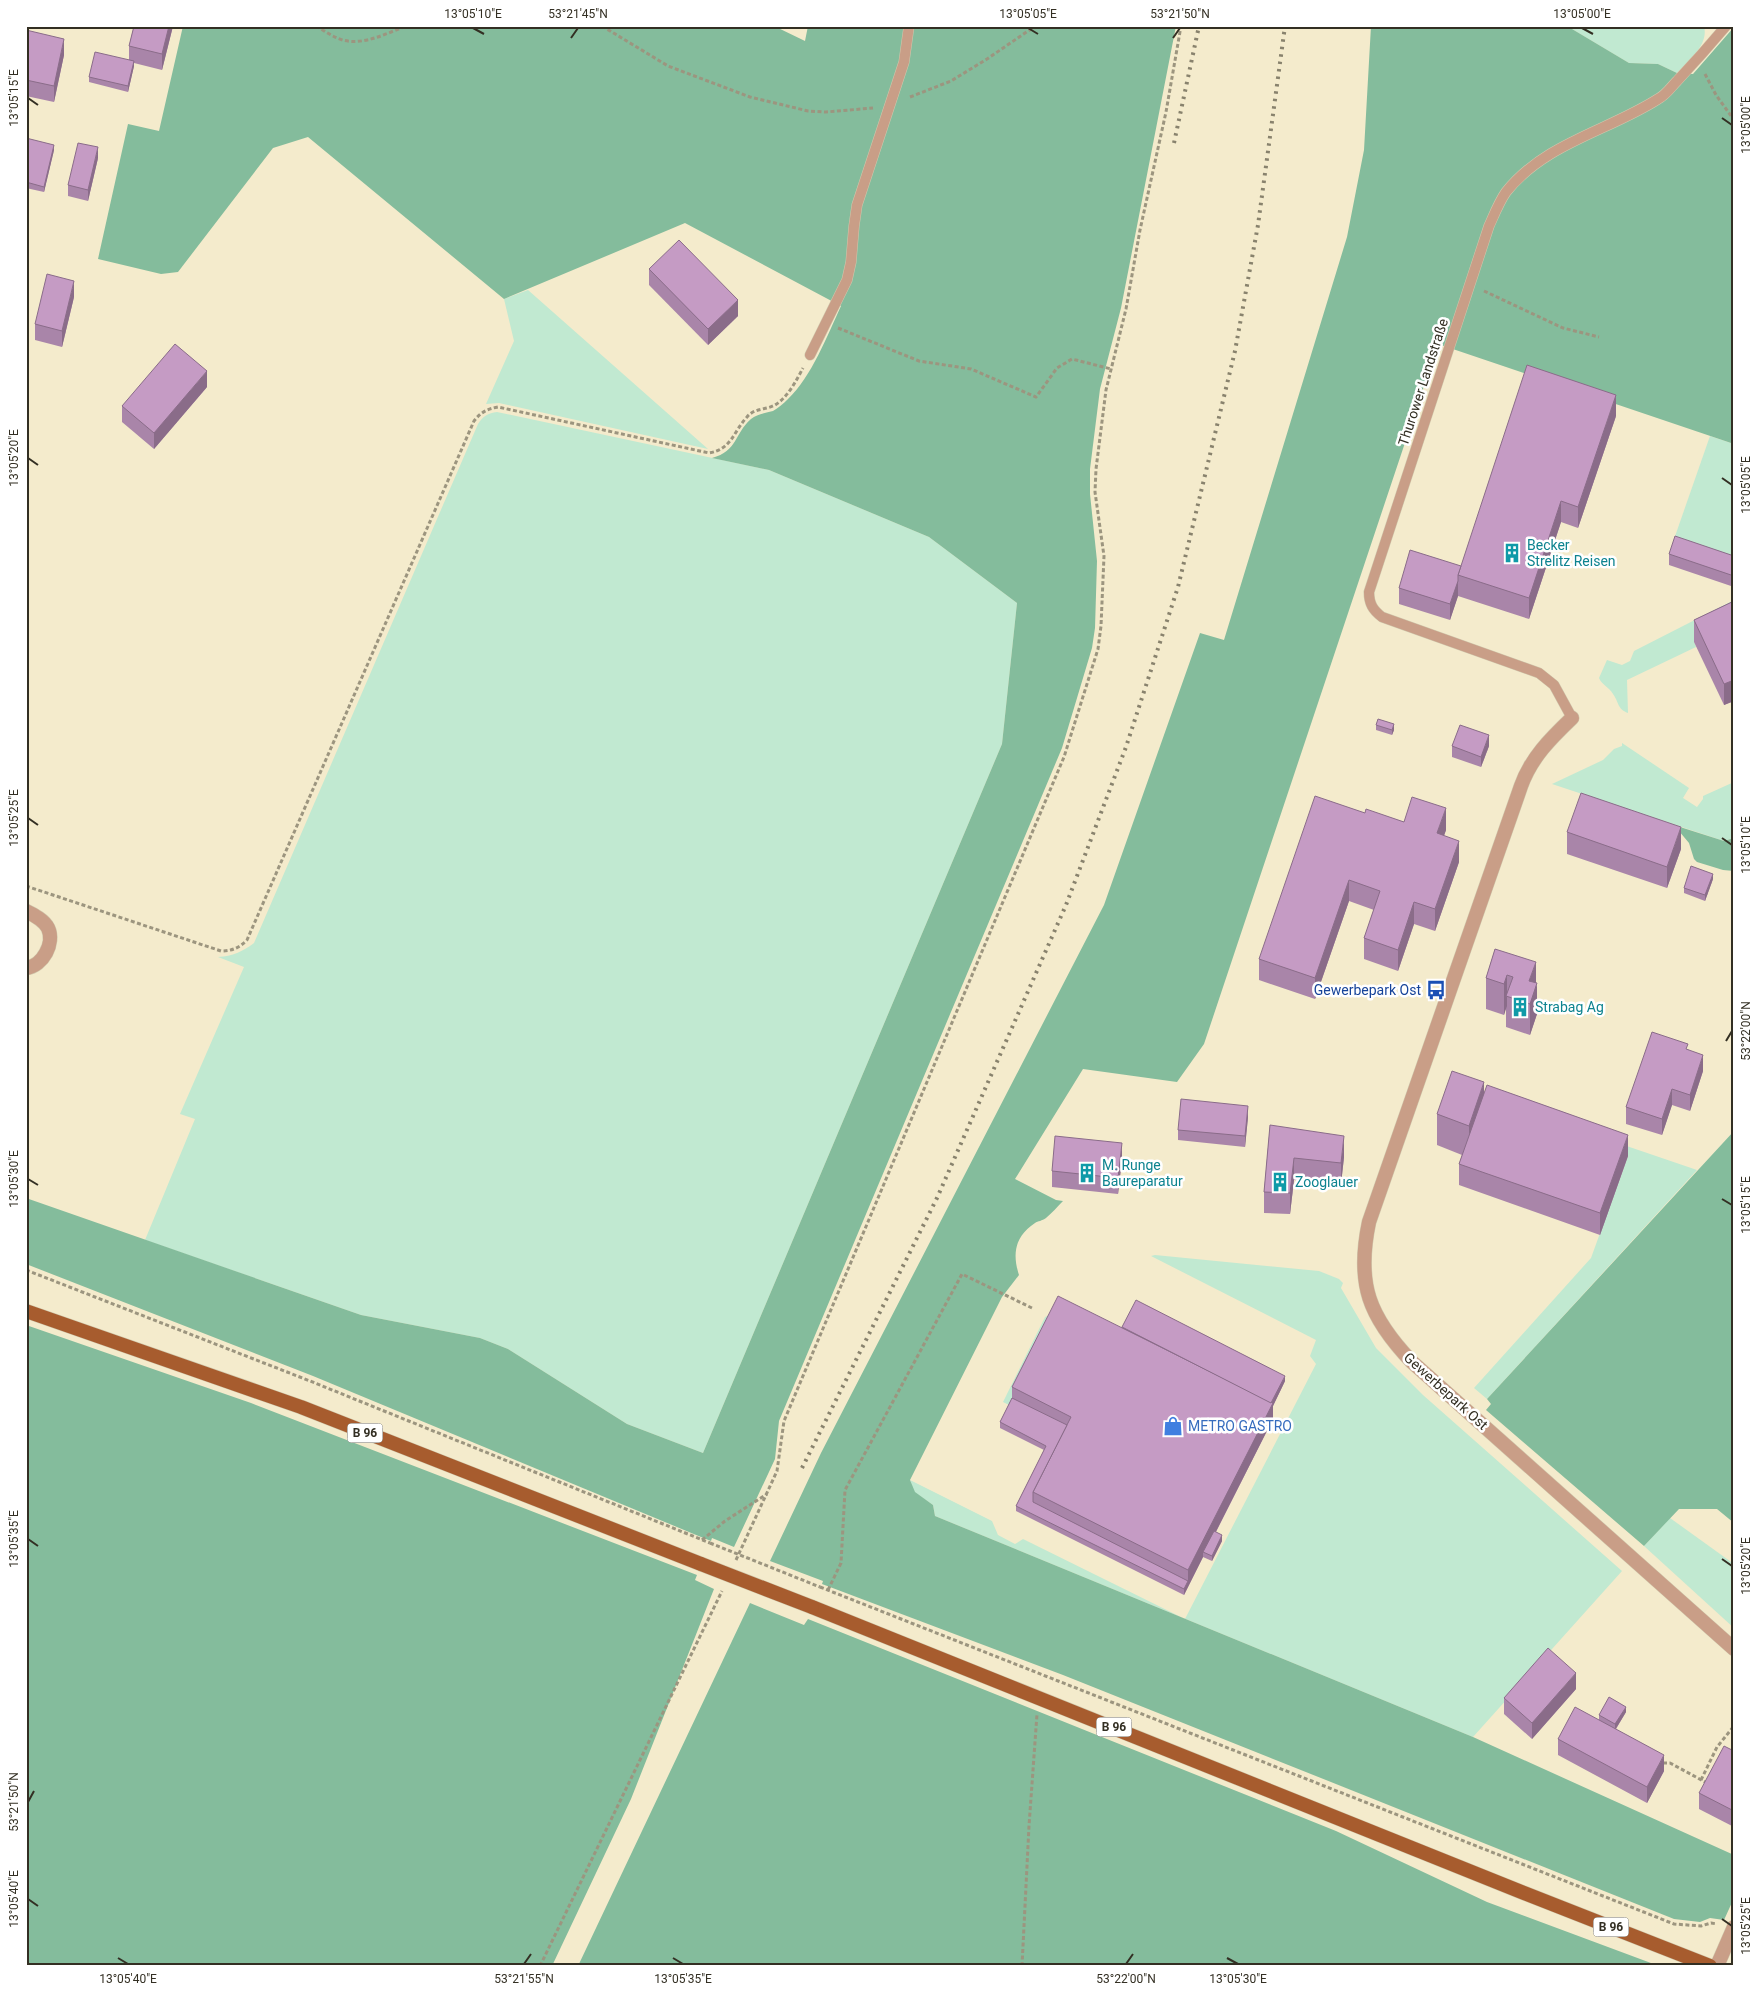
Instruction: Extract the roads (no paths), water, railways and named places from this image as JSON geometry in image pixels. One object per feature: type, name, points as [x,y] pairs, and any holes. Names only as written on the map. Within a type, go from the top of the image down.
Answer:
[{"type":"main road","name":"B 96","points":[[26,1311],[301,1407],[812,1607],[1710,1966]]},
{"type":"street","name":"Gewerbepark Ost","points":[[1572,718],[1536,755],[1524,777],[1371,1216],[1363,1260],[1365,1283],[1372,1306],[1380,1323],[1412,1362],[1734,1649]]},
{"type":"street","points":[[26,911],[37,916],[47,927],[50,939],[47,950],[40,962],[26,968]]},
{"type":"street","points":[[1717,1966],[1733,1929]]},
{"type":"lane","points":[[810,354],[847,280],[858,205],[904,62],[908,26]]},
{"type":"lane","points":[[1711,26],[1715,39]]},
{"type":"lane","name":"Thurower Landstraße","points":[[1572,718],[1554,685],[1539,673],[1382,617],[1374,611],[1369,602],[1369,592],[1489,226],[1505,193],[1528,169],[1557,149],[1624,119],[1661,98],[1726,26]]},
{"type":"railway","points":[[1174,143],[1199,26]]},
{"type":"railway","points":[[802,1468],[937,1198],[1066,905],[1126,747],[1178,587],[1235,351],[1258,225],[1285,26]]},
{"type":"place","name":"Becker Strelitz Reisen","points":[[1512,553]]},
{"type":"place","name":"Gewerbepark Ost","points":[[1436,990]]},
{"type":"place","name":"Strabag Ag","points":[[1520,1007]]},
{"type":"place","name":"M. Runge Baureparatur","points":[[1087,1173]]},
{"type":"place","name":"Zooglauer","points":[[1280,1182]]},
{"type":"place","name":"METRO GASTRO","points":[[1173,1426]]}]
